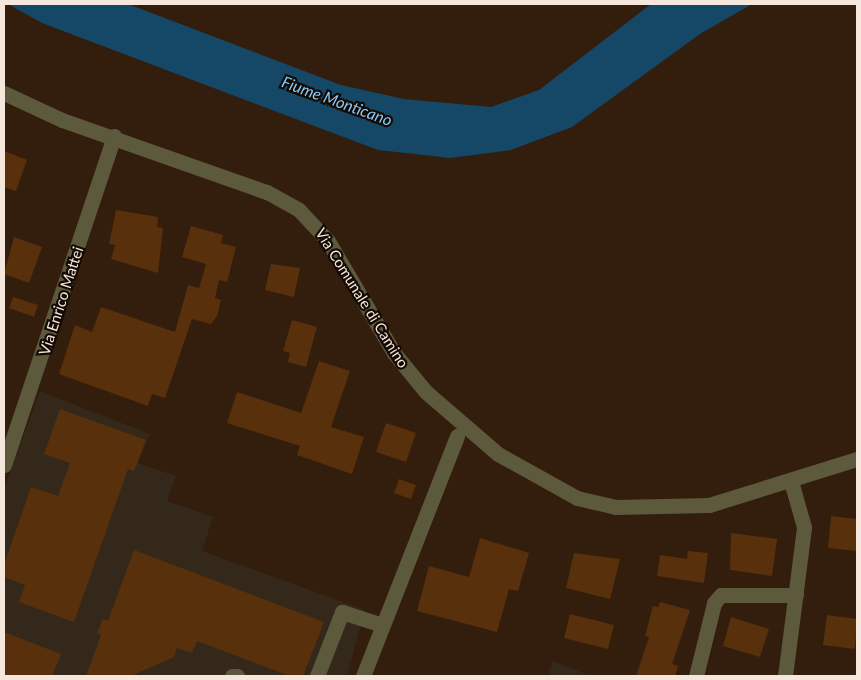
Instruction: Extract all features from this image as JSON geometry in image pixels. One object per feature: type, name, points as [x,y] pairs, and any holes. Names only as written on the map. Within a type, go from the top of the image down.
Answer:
[{"type":"street","name":"Via Comunale di Camino","points":[[4,93],[62,120],[114,136],[267,192],[314,223],[343,262],[394,353],[426,392],[472,436],[528,473],[577,498],[615,507],[660,509],[708,505],[791,481],[857,459]]},
{"type":"street","name":"Via Enrico Mattei","points":[[4,465],[114,136]]},
{"type":"street","points":[[363,676],[457,436]]},
{"type":"street","points":[[785,676],[804,527],[791,481]]},
{"type":"street","points":[[696,676],[714,603],[721,595],[796,595]]},
{"type":"street","points":[[317,676],[342,612],[382,625]]},
{"type":"street","points":[[232,676],[237,676]]},
{"type":"shaded area","points":[[40,391],[150,434],[138,463],[176,476],[167,501],[213,517],[202,551],[365,610],[347,676],[4,676],[4,489]]},
{"type":"shaded area","points":[[553,661],[591,676],[548,676]]},
{"type":"water","name":"Fiume Monticano","points":[[8,4],[128,4],[341,85],[404,99],[491,107],[539,90],[651,4],[752,4],[700,34],[572,127],[511,150],[450,158],[378,150],[42,23]]},
{"type":"building","points":[[4,151],[27,160],[16,191],[4,187]]},
{"type":"building","points":[[116,210],[158,217],[157,227],[163,228],[158,273],[111,259],[115,245],[109,244]]},
{"type":"building","points":[[191,226],[223,235],[221,243],[236,247],[227,282],[219,280],[215,298],[221,300],[217,316],[211,324],[192,319],[165,398],[152,394],[148,406],[59,374],[75,325],[92,332],[101,307],[175,332],[188,285],[199,288],[206,264],[182,257]]},
{"type":"building","points":[[14,237],[42,247],[29,283],[4,274]]},
{"type":"building","points":[[271,264],[300,268],[294,297],[265,290]]},
{"type":"building","points":[[13,297],[38,305],[34,317],[9,308]]},
{"type":"building","points":[[292,320],[317,327],[306,367],[288,362],[290,353],[283,351]]},
{"type":"building","points":[[319,361],[350,371],[331,427],[364,437],[352,474],[297,455],[300,446],[227,423],[237,392],[301,413]]},
{"type":"building","points":[[60,409],[146,440],[134,471],[128,469],[74,622],[19,602],[25,585],[4,577],[4,565],[31,487],[58,496],[70,463],[44,454]]},
{"type":"building","points":[[386,423],[416,433],[406,462],[376,452]]},
{"type":"building","points":[[399,479],[416,485],[411,499],[394,493]]},
{"type":"building","points":[[831,516],[857,519],[856,551],[828,548]]},
{"type":"building","points":[[731,533],[777,539],[772,576],[730,570]]},
{"type":"building","points":[[480,538],[529,553],[518,591],[509,589],[497,632],[417,611],[429,566],[469,577]]},
{"type":"building","points":[[134,550],[324,622],[303,676],[290,676],[197,641],[192,653],[177,648],[174,657],[131,676],[86,676],[101,635],[97,633],[103,619],[108,621]]},
{"type":"building","points":[[688,551],[708,553],[704,583],[657,576],[660,555],[687,559]]},
{"type":"building","points":[[574,553],[620,559],[610,599],[566,588]]},
{"type":"building","points":[[660,602],[690,610],[672,664],[678,666],[675,676],[636,676],[649,637],[645,636],[653,606],[658,607]]},
{"type":"building","points":[[570,614],[614,625],[608,649],[564,638]]},
{"type":"building","points":[[827,615],[857,619],[855,649],[823,645]]},
{"type":"building","points":[[731,617],[769,629],[760,657],[723,646]]},
{"type":"building","points":[[4,632],[61,654],[52,676],[4,676]]}]
